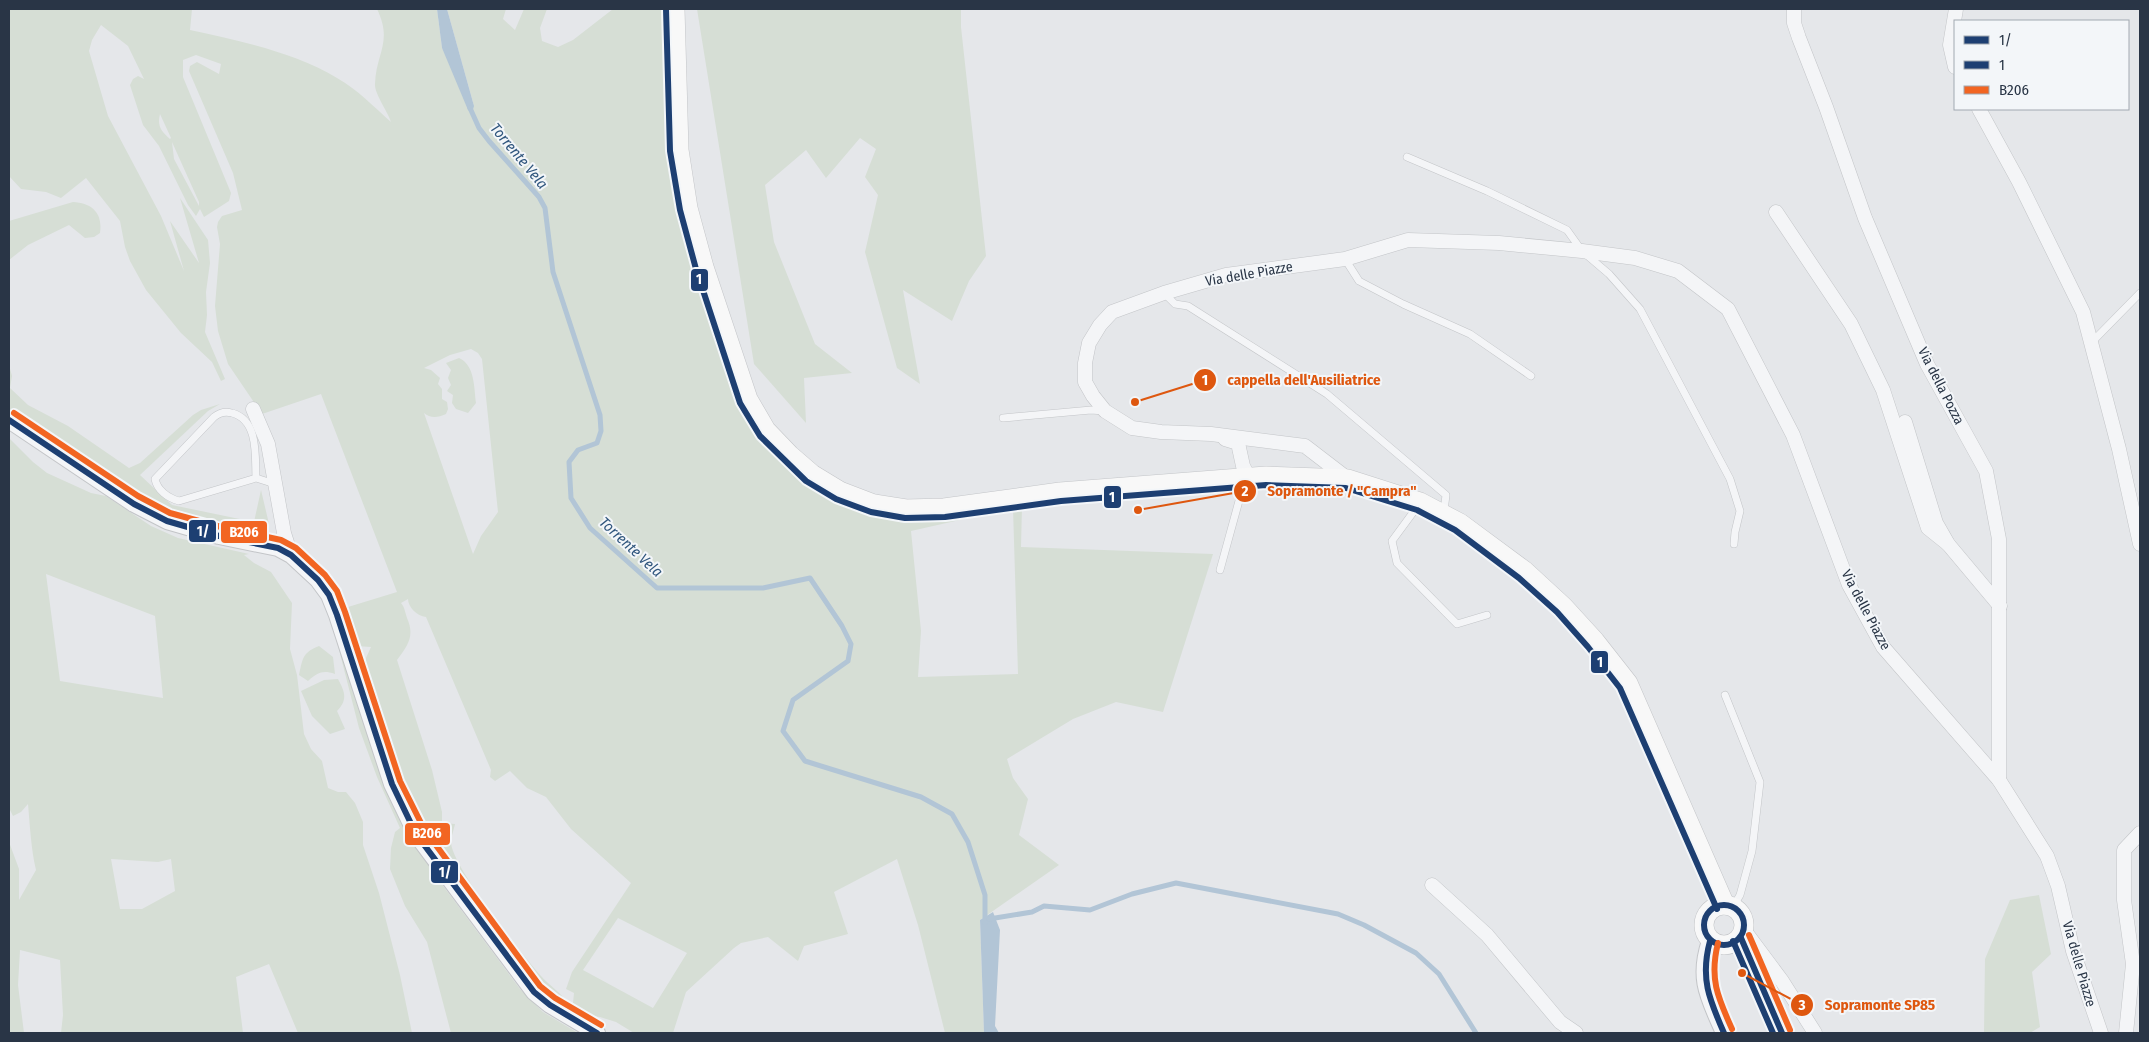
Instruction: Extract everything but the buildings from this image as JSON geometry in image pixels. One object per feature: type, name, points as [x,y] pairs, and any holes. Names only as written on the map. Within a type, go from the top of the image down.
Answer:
[{"type":"main road","points":[[675,9],[679,150],[688,208],[704,267],[748,399],[766,430],[812,474],[840,491],[874,504],[906,509],[944,508],[1060,492],[1247,476],[1348,479],[1420,502],[1460,523],[1525,571],[1576,620],[1628,683],[1729,906]]},
{"type":"main road","points":[[1742,934],[1734,943],[1726,946],[1718,945],[1710,941],[1704,933],[1703,922],[1715,906],[1729,906],[1740,912],[1744,921],[1742,934],[1782,1033]]},
{"type":"street","name":"Via della Pozza","points":[[1794,9],[1794,23],[1798,38],[1826,107],[1865,218],[1928,364],[1986,471],[1999,539],[2000,780]]},
{"type":"street","points":[[1954,21],[1950,45],[1954,63]]},
{"type":"street","points":[[1979,110],[2019,182],[2083,312],[2119,449],[2140,544]]},
{"type":"street","points":[[1776,212],[1851,324],[1883,390],[1928,528],[1948,544]]},
{"type":"street","name":"Via delle Piazze","points":[[1348,479],[1305,446],[1211,434],[1162,432],[1132,428],[1105,411],[1085,382],[1085,364],[1089,343],[1100,325],[1112,312],[1164,293],[1226,275],[1345,259],[1408,240],[1499,244],[1582,251],[1635,258],[1678,271],[1728,309],[1793,436],[1850,585],[1883,647],[2000,780],[2047,856],[2058,886],[2073,951],[2101,1033]]},
{"type":"street","points":[[253,409],[268,444],[284,532],[291,555]]},
{"type":"street","points":[[9,420],[134,504],[166,522],[211,534],[278,548],[291,555],[318,580],[329,595],[392,784],[416,834],[534,992],[550,1005],[596,1033]]},
{"type":"street","points":[[1905,422],[1936,523],[1948,544],[2000,606]]},
{"type":"street","name":"Via delle Piazze","points":[[1211,434],[1238,444],[1247,476]]},
{"type":"street","points":[[2126,1033],[2133,964],[2124,900],[2124,850],[2140,833]]},
{"type":"street","points":[[1432,885],[1487,935],[1560,1022],[1576,1033]]},
{"type":"street","points":[[1742,934],[1782,980],[1815,1033]]},
{"type":"street","points":[[1710,941],[1704,958],[1704,987],[1724,1033]]},
{"type":"lane","points":[[1407,157],[1487,190],[1567,230],[1582,251],[1609,274],[1640,309],[1718,452],[1730,479],[1740,511],[1734,544]]},
{"type":"lane","points":[[1345,259],[1358,281],[1402,304],[1470,334],[1531,376]]},
{"type":"lane","points":[[1164,293],[1175,304],[1188,306],[1327,394],[1446,495],[1444,514]]},
{"type":"lane","points":[[2091,344],[2140,293]]},
{"type":"lane","points":[[1003,418],[1091,410],[1105,411]]},
{"type":"lane","points":[[256,478],[255,445],[251,429],[240,416],[220,412],[154,478],[160,489],[168,496],[179,501],[256,478],[275,484]]},
{"type":"lane","points":[[1220,570],[1247,476]]},
{"type":"lane","points":[[1420,502],[1392,541],[1397,563],[1457,624],[1486,615]]},
{"type":"lane","points":[[1725,695],[1760,782],[1752,851],[1740,895],[1729,906]]},
{"type":"shaded area","points":[[9,9],[192,9],[190,30],[266,48],[303,61],[351,87],[391,122],[375,88],[376,73],[384,39],[382,20],[377,9],[437,9],[442,48],[474,106],[447,9],[506,9],[503,19],[515,30],[524,9],[547,9],[540,28],[542,41],[558,47],[573,40],[613,9],[665,9],[666,121],[675,199],[721,354],[746,416],[754,430],[779,460],[809,486],[866,513],[896,518],[928,518],[1022,506],[1021,547],[1213,554],[1163,712],[1116,702],[1073,719],[1007,759],[1013,778],[1028,799],[1019,835],[1059,865],[980,920],[984,1033],[945,1033],[918,925],[897,859],[834,892],[848,934],[804,946],[798,961],[768,937],[741,943],[734,948],[686,992],[673,1033],[634,1033],[616,1022],[585,1015],[573,1003],[574,993],[566,989],[572,972],[631,883],[571,829],[546,797],[527,788],[510,771],[495,781],[490,777],[491,770],[426,617],[414,611],[408,599],[401,603],[409,624],[410,635],[407,645],[397,660],[432,770],[442,812],[442,823],[455,824],[451,843],[463,871],[475,890],[519,949],[544,979],[562,996],[566,1003],[532,974],[450,868],[422,827],[395,767],[366,671],[366,658],[371,647],[356,646],[348,607],[397,592],[321,394],[262,414],[228,364],[218,331],[215,306],[220,244],[217,227],[222,216],[242,210],[233,173],[189,71],[190,66],[197,62],[219,74],[221,64],[196,55],[183,60],[183,77],[231,193],[229,201],[204,217],[200,209],[196,216],[188,205],[159,146],[143,125],[130,85],[133,79],[138,76],[144,79],[128,46],[101,25],[92,40],[89,51],[108,116],[161,216],[184,271],[170,221],[199,263],[180,198],[208,240],[210,263],[206,292],[207,315],[205,332],[225,379],[221,381],[212,362],[181,333],[146,290],[130,261],[120,221],[86,178],[61,198],[46,192],[21,189],[9,176]],"holes":[[[160,114],[170,139],[160,128]],[[172,142],[199,202],[199,206],[174,159]],[[471,349],[478,353],[482,359],[498,512],[481,536],[473,554],[424,413],[434,417],[446,414],[448,409],[447,402],[442,399],[442,389],[438,384],[440,378],[431,370],[424,368],[450,355]],[[1013,508],[1018,674],[918,677],[921,631],[911,531]],[[618,918],[687,953],[653,1008],[583,970]]]},
{"type":"shaded area","points":[[697,9],[961,9],[961,27],[986,256],[969,281],[952,321],[903,290],[920,384],[897,368],[865,252],[878,195],[865,177],[876,149],[860,138],[826,178],[806,150],[765,185],[774,242],[815,344],[852,373],[804,378],[806,423],[754,364]]},
{"type":"shaded area","points":[[73,202],[86,204],[95,210],[100,220],[100,233],[94,237],[85,238],[69,225],[28,245],[9,260],[9,221]]},
{"type":"shaded area","points":[[459,358],[464,361],[471,371],[474,384],[476,403],[468,413],[456,409],[452,403],[453,395],[447,391],[451,385],[448,378],[451,370],[446,363]]},
{"type":"shaded area","points":[[9,365],[12,376],[10,388],[28,405],[68,426],[129,468],[140,463],[193,415],[201,410],[220,404],[208,411],[140,475],[172,505],[254,522],[261,490],[269,524],[268,530],[264,531],[176,514],[120,485],[9,409]]},
{"type":"shaded area","points":[[9,438],[47,473],[91,493],[106,496],[151,526],[178,538],[249,554],[244,555],[271,572],[292,603],[290,649],[297,675],[304,734],[311,749],[322,761],[328,788],[338,792],[346,792],[355,803],[363,822],[363,845],[379,893],[400,975],[412,1033],[298,1033],[269,964],[236,977],[243,1033],[61,1033],[63,1015],[60,960],[20,950],[18,985],[24,1033],[9,1033],[9,842],[19,869],[19,900],[36,870],[28,804],[21,812],[13,816],[9,808]],"holes":[[[46,574],[155,616],[163,698],[60,681]],[[111,859],[158,862],[171,859],[175,891],[142,909],[120,909]]]},
{"type":"shaded area","points":[[336,638],[389,798],[403,827],[438,879],[520,989],[543,1012],[578,1033],[451,1033],[427,942],[405,906],[390,869],[391,848],[395,832],[400,828],[377,777],[359,728]]},
{"type":"shaded area","points":[[319,646],[333,657],[335,674],[321,673],[308,681],[299,675],[303,660],[309,651]]},
{"type":"shaded area","points":[[338,679],[344,699],[337,711],[345,729],[330,734],[312,716],[301,691],[324,680]]},
{"type":"shaded area","points":[[2039,895],[2051,954],[2032,972],[2040,1027],[2030,1033],[1984,1033],[1985,959],[2010,900]]},
{"type":"water","points":[[437,9],[447,9],[474,106],[472,113],[468,110],[442,48]]},
{"type":"water","points":[[993,912],[1000,930],[995,1026],[999,1033],[984,1033],[980,920]]},
{"type":"waterway","name":"Torrente Vela","points":[[470,108],[479,128],[539,197],[545,208],[553,272],[600,415],[601,431],[597,443],[578,450],[569,462],[571,498],[590,528],[657,588],[763,588],[810,578],[842,626],[851,644],[848,661],[793,700],[783,731],[805,761],[921,797],[952,814],[968,842],[985,895],[985,923]]},
{"type":"waterway","points":[[989,919],[1032,912],[1044,906],[1090,910],[1132,894],[1176,883],[1338,914],[1364,925],[1416,953],[1439,974],[1476,1033]]},
{"type":"transit line","name":"1","points":[[666,9],[670,151],[680,210],[696,269],[740,403],[760,436],[806,481],[836,499],[871,512],[905,518],[945,517],[1061,501],[1266,485],[1346,488],[1417,510],[1455,530],[1519,578],[1557,612],[1588,647],[1620,688],[1717,909]]},
{"type":"transit line","name":"B206","points":[[14,413],[138,496],[170,513],[221,527],[281,540],[296,548],[325,575],[337,591],[400,781],[424,829],[540,986],[555,998],[601,1025]]},
{"type":"transit line","name":"1/","points":[[9,420],[134,504],[167,521],[219,536],[278,548],[291,555],[318,580],[329,595],[337,615],[392,784],[416,834],[534,992],[550,1005],[597,1033]]},
{"type":"transit line","name":"1/","points":[[1728,905],[1735,908],[1741,914],[1744,925],[1743,933],[1735,942],[1728,945],[1720,945],[1713,942],[1705,933],[1704,921],[1707,914],[1716,906],[1728,905]]},
{"type":"transit line","name":"B206","points":[[1749,935],[1790,1030]]},
{"type":"transit line","name":"1/","points":[[1741,938],[1782,1033]]},
{"type":"transit line","name":"1/","points":[[1710,941],[1707,954],[1706,977],[1710,999],[1724,1033]]},
{"type":"transit line","name":"1","points":[[1733,941],[1773,1033]]},
{"type":"transit line","name":"B206","points":[[1718,943],[1714,967],[1716,988],[1732,1029]]},
{"type":"place","name":"cappella dell'Ausiliatrice","points":[[1135,402]]},
{"type":"place","name":"Sopramonte / \"Campra\"","points":[[1138,510]]},
{"type":"place","name":"Sopramonte SP85","points":[[1742,973]]}]
